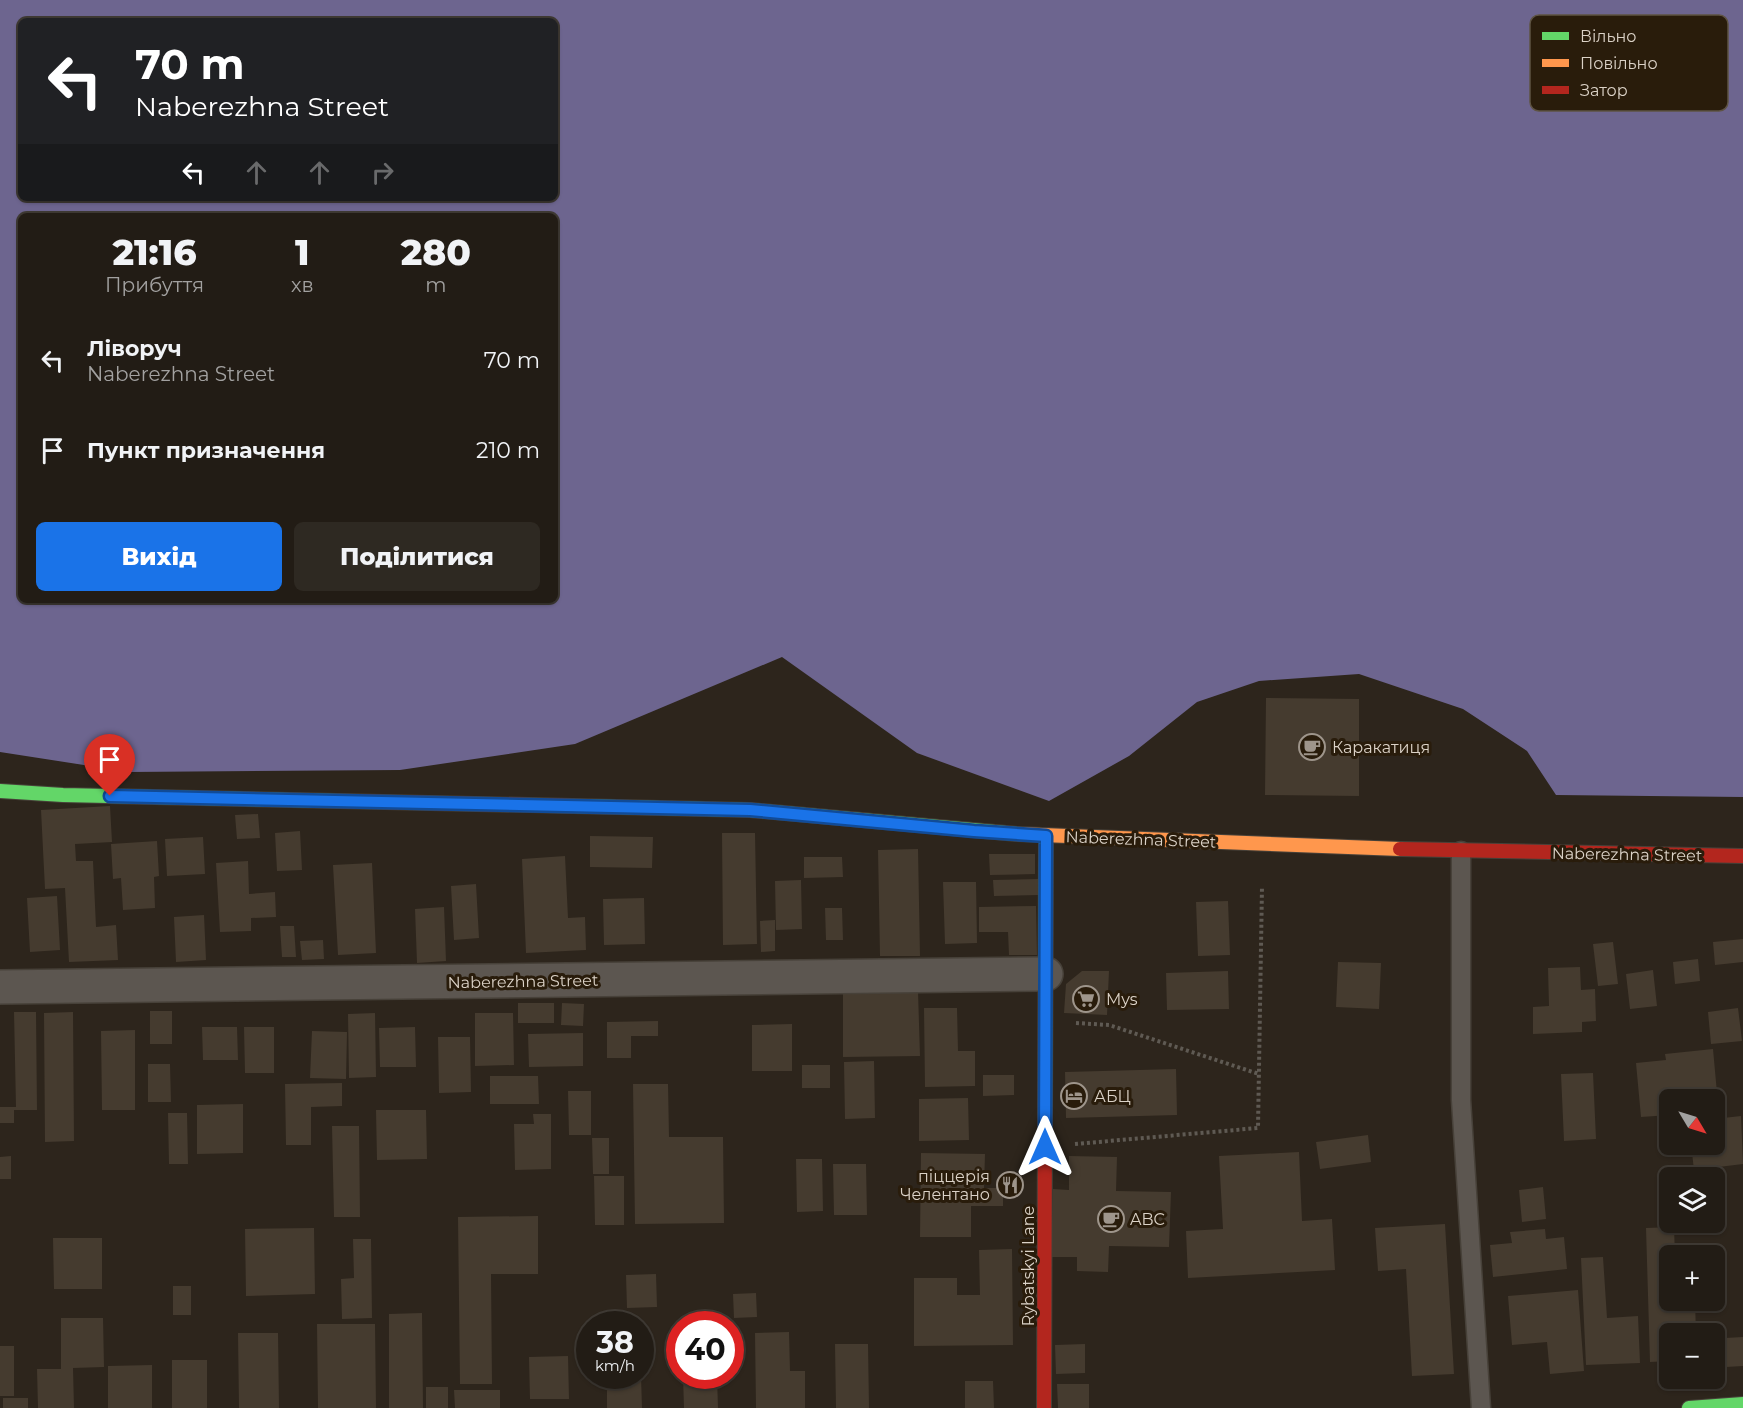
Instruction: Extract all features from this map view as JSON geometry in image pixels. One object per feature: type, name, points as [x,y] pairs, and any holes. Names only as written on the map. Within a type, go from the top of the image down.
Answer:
[{"type":"street","name":"Naberezhna Street","points":[[0,791],[75,796],[750,810],[1046,836],[1461,851],[1743,856]]},
{"type":"street","name":"Rybatskyi Lane","points":[[1044,1408],[1046,836]]},
{"type":"street","name":"Naberezhna Street","points":[[0,987],[1046,974]]},
{"type":"street","points":[[1689,1408],[1743,1404]]},
{"type":"lane","points":[[1461,851],[1461,1100],[1481,1408]]},
{"type":"path","points":[[1045,1147],[1258,1128],[1262,887]]},
{"type":"path","points":[[1046,1022],[1109,1025],[1260,1074]]},
{"type":"shaded area","points":[[0,0],[1743,0],[1743,797],[1556,795],[1527,751],[1463,709],[1359,674],[1259,681],[1197,702],[1129,756],[1049,801],[917,753],[782,657],[575,744],[400,770],[129,772],[0,752]]},
{"type":"building","name":"Каракатиця","points":[[1266,698],[1359,699],[1359,796],[1265,795]]},
{"type":"building","points":[[110,806],[112,842],[75,844],[76,861],[93,861],[96,927],[116,925],[118,960],[69,962],[65,888],[45,889],[41,810]]},
{"type":"building","points":[[258,814],[260,838],[237,839],[235,815]]},
{"type":"building","points":[[300,831],[302,870],[277,871],[275,833]]},
{"type":"building","points":[[722,833],[755,833],[757,944],[723,945]]},
{"type":"building","points":[[590,836],[653,837],[652,868],[590,867]]},
{"type":"building","points":[[203,837],[205,874],[167,876],[165,839]]},
{"type":"building","points":[[157,841],[159,876],[154,877],[155,908],[123,910],[121,878],[113,879],[111,844]]},
{"type":"building","points":[[918,849],[920,956],[880,956],[878,850]]},
{"type":"building","points":[[989,854],[1035,854],[1035,874],[990,875]]},
{"type":"building","points":[[565,856],[568,918],[585,917],[586,950],[526,953],[522,859]]},
{"type":"building","points":[[804,857],[842,857],[843,877],[804,878]]},
{"type":"building","points":[[248,861],[249,894],[275,892],[276,917],[251,918],[251,931],[220,932],[216,863]]},
{"type":"building","points":[[372,863],[376,953],[338,955],[333,865]]},
{"type":"building","points":[[1039,879],[1039,895],[994,896],[993,880]]},
{"type":"building","points":[[801,880],[802,929],[776,930],[775,881]]},
{"type":"building","points":[[943,882],[976,882],[977,943],[945,944]]},
{"type":"building","points":[[476,884],[479,938],[454,940],[451,886]]},
{"type":"building","points":[[57,896],[60,950],[30,952],[27,898]]},
{"type":"building","points":[[644,898],[645,944],[604,945],[603,899]]},
{"type":"building","points":[[1228,901],[1230,955],[1198,956],[1196,902]]},
{"type":"building","points":[[1036,906],[1037,955],[1009,955],[1008,932],[979,932],[979,907]]},
{"type":"building","points":[[444,907],[446,961],[417,963],[415,909]]},
{"type":"building","points":[[825,908],[842,908],[843,940],[826,940]]},
{"type":"building","points":[[204,915],[206,960],[176,962],[174,917]]},
{"type":"building","points":[[775,920],[775,951],[761,952],[760,921]]},
{"type":"building","points":[[280,926],[294,926],[296,957],[282,957]]},
{"type":"building","points":[[1743,939],[1743,962],[1715,965],[1713,942]]},
{"type":"building","points":[[323,940],[324,959],[302,960],[300,941]]},
{"type":"building","points":[[1613,942],[1618,984],[1598,986],[1593,944]]},
{"type":"building","points":[[1698,959],[1700,981],[1675,984],[1673,962]]},
{"type":"building","points":[[1338,962],[1381,963],[1379,1009],[1336,1007]]},
{"type":"building","points":[[1580,967],[1581,990],[1595,989],[1596,1021],[1582,1022],[1582,1032],[1533,1034],[1533,1007],[1549,1006],[1548,968]]},
{"type":"building","points":[[1653,970],[1657,1006],[1630,1009],[1626,974]]},
{"type":"building","name":"Mys","points":[[1082,971],[1109,971],[1107,1015],[1064,1013],[1066,984]]},
{"type":"building","points":[[1228,971],[1229,1009],[1167,1010],[1166,973]]},
{"type":"building","points":[[918,991],[920,1056],[843,1057],[843,993]]},
{"type":"building","points":[[518,1003],[554,1003],[554,1023],[518,1023]]},
{"type":"building","points":[[562,1003],[584,1004],[583,1026],[561,1025]]},
{"type":"building","points":[[924,1008],[957,1008],[958,1051],[975,1051],[975,1086],[925,1087]]},
{"type":"building","points":[[1738,1008],[1742,1041],[1711,1044],[1708,1012]]},
{"type":"building","points":[[150,1011],[172,1011],[172,1044],[150,1044]]},
{"type":"building","points":[[14,1012],[36,1012],[37,1110],[14,1110],[14,1123],[0,1123],[0,1107],[16,1107]]},
{"type":"building","points":[[73,1012],[74,1141],[45,1142],[44,1013]]},
{"type":"building","points":[[375,1013],[376,1077],[349,1078],[348,1014]]},
{"type":"building","points":[[475,1013],[513,1013],[514,1065],[475,1066]]},
{"type":"building","points":[[658,1021],[658,1036],[631,1036],[631,1058],[607,1058],[607,1022]]},
{"type":"building","points":[[792,1024],[792,1071],[752,1071],[752,1025]]},
{"type":"building","points":[[202,1027],[237,1027],[238,1060],[203,1060]]},
{"type":"building","points":[[244,1027],[274,1027],[274,1073],[245,1073]]},
{"type":"building","points":[[415,1027],[416,1067],[380,1067],[379,1028]]},
{"type":"building","points":[[135,1030],[135,1110],[102,1110],[101,1031]]},
{"type":"building","points":[[312,1031],[347,1032],[346,1079],[310,1078]]},
{"type":"building","points":[[583,1033],[583,1066],[529,1067],[528,1034]]},
{"type":"building","points":[[438,1037],[470,1037],[471,1092],[439,1093]]},
{"type":"building","points":[[1713,1049],[1717,1089],[1659,1089],[1659,1116],[1641,1117],[1636,1063],[1666,1060],[1665,1054]]},
{"type":"building","points":[[874,1061],[875,1118],[845,1119],[844,1062]]},
{"type":"building","points":[[148,1064],[170,1064],[171,1102],[148,1102]]},
{"type":"building","points":[[802,1065],[830,1065],[830,1088],[802,1088]]},
{"type":"building","points":[[1176,1069],[1177,1115],[1066,1118],[1065,1072]]},
{"type":"building","points":[[1593,1073],[1596,1139],[1564,1141],[1561,1074]]},
{"type":"building","points":[[983,1075],[1014,1075],[1014,1095],[983,1096]]},
{"type":"building","points":[[490,1076],[538,1076],[539,1104],[490,1104]]},
{"type":"building","points":[[342,1083],[342,1106],[311,1107],[311,1145],[286,1145],[285,1084]]},
{"type":"building","points":[[633,1084],[668,1084],[669,1137],[723,1137],[724,1223],[635,1224]]},
{"type":"building","points":[[568,1091],[591,1091],[591,1135],[569,1135]]},
{"type":"building","points":[[968,1098],[969,1140],[919,1141],[919,1099]]},
{"type":"building","points":[[243,1104],[243,1153],[197,1154],[197,1105]]},
{"type":"building","points":[[376,1110],[426,1110],[427,1159],[377,1160]]},
{"type":"building","points":[[168,1113],[187,1113],[188,1164],[169,1164]]},
{"type":"building","points":[[533,1114],[551,1114],[551,1169],[515,1170],[514,1124],[534,1124]]},
{"type":"building","points":[[1741,1116],[1743,1164],[1694,1167],[1692,1155],[1725,1155],[1725,1118]]},
{"type":"building","points":[[332,1126],[359,1126],[360,1217],[334,1217]]},
{"type":"building","points":[[1368,1135],[1371,1162],[1320,1169],[1316,1142]]},
{"type":"building","points":[[592,1138],[609,1138],[609,1174],[593,1174]]},
{"type":"building","points":[[1299,1152],[1302,1221],[1332,1219],[1335,1270],[1188,1278],[1186,1231],[1223,1229],[1219,1156]]},
{"type":"building","points":[[921,1153],[985,1154],[984,1188],[1003,1188],[1003,1206],[971,1206],[971,1237],[920,1237]]},
{"type":"building","points":[[11,1156],[11,1179],[0,1179],[0,1157]]},
{"type":"building","name":"ABC","points":[[1069,1156],[1117,1157],[1116,1191],[1171,1192],[1169,1247],[1109,1246],[1108,1272],[1077,1271],[1077,1257],[1051,1257],[1053,1189],[1069,1190]]},
{"type":"building","points":[[796,1159],[822,1159],[823,1211],[797,1212]]},
{"type":"building","points":[[833,1164],[866,1164],[867,1215],[834,1215]]},
{"type":"building","points":[[594,1176],[624,1176],[624,1225],[595,1225]]},
{"type":"building","points":[[1543,1187],[1546,1219],[1522,1222],[1519,1190]]},
{"type":"building","points":[[538,1216],[538,1274],[491,1274],[492,1384],[460,1384],[458,1217]]},
{"type":"building","points":[[1445,1224],[1454,1374],[1412,1376],[1406,1269],[1378,1271],[1375,1228]]},
{"type":"building","points":[[314,1228],[315,1294],[246,1296],[245,1229]]},
{"type":"building","points":[[1646,1228],[1659,1228],[1659,1233],[1674,1233],[1675,1245],[1659,1245],[1659,1311],[1695,1311],[1696,1323],[1659,1323],[1659,1362],[1650,1362]]},
{"type":"building","points":[[1545,1229],[1546,1239],[1564,1237],[1567,1269],[1493,1277],[1490,1245],[1512,1243],[1510,1232]]},
{"type":"building","points":[[53,1238],[102,1238],[102,1289],[54,1289]]},
{"type":"building","points":[[353,1239],[371,1239],[372,1318],[342,1319],[341,1279],[354,1278]]},
{"type":"building","points":[[1012,1249],[1013,1345],[914,1346],[914,1278],[957,1278],[957,1295],[980,1295],[979,1250]]},
{"type":"building","points":[[1603,1257],[1607,1318],[1638,1316],[1640,1363],[1586,1365],[1581,1258]]},
{"type":"building","points":[[656,1274],[657,1307],[627,1308],[626,1275]]},
{"type":"building","points":[[173,1286],[191,1286],[191,1315],[173,1315]]},
{"type":"building","points":[[1578,1290],[1584,1371],[1550,1374],[1547,1342],[1512,1345],[1508,1296]]},
{"type":"building","points":[[756,1293],[757,1317],[744,1318],[744,1311],[734,1311],[733,1294]]},
{"type":"building","points":[[422,1313],[423,1408],[389,1408],[389,1314]]},
{"type":"building","points":[[61,1318],[103,1318],[104,1367],[73,1368],[74,1408],[38,1408],[37,1369],[61,1369]]},
{"type":"building","points":[[317,1324],[375,1324],[376,1408],[318,1408]]},
{"type":"building","points":[[789,1332],[790,1371],[805,1371],[805,1408],[756,1408],[755,1333]]},
{"type":"building","points":[[238,1333],[278,1333],[279,1408],[239,1408]]},
{"type":"building","points":[[1743,1337],[1743,1366],[1726,1367],[1725,1338]]},
{"type":"building","points":[[835,1344],[868,1344],[869,1408],[836,1408]]},
{"type":"building","points":[[1085,1344],[1085,1373],[1056,1374],[1055,1345]]},
{"type":"building","points":[[0,1346],[14,1346],[14,1396],[0,1396]]},
{"type":"building","points":[[568,1356],[569,1399],[530,1399],[529,1357]]},
{"type":"building","points":[[172,1360],[207,1360],[207,1408],[172,1408]]},
{"type":"building","points":[[152,1365],[152,1408],[108,1408],[108,1366]]},
{"type":"building","points":[[965,1381],[993,1381],[994,1408],[965,1408]]},
{"type":"building","points":[[1057,1384],[1089,1384],[1089,1408],[1058,1408]]},
{"type":"building","points":[[426,1387],[448,1387],[448,1408],[426,1408]]},
{"type":"building","points":[[607,1389],[641,1389],[642,1408],[607,1408]]},
{"type":"building","points":[[683,1389],[717,1389],[718,1408],[684,1408]]},
{"type":"building","points":[[454,1390],[500,1390],[500,1408],[455,1408]]},
{"type":"building","points":[[3,1398],[28,1398],[28,1408],[3,1408]]},
{"type":"traffic: fast","points":[[0,791],[63,795],[338,801]]},
{"type":"traffic: fast","points":[[573,806],[750,810],[1017,834]]},
{"type":"traffic: fast","points":[[1045,1117],[1046,836]]},
{"type":"traffic: fast","points":[[1689,1408],[1743,1404]]},
{"type":"traffic: slow","points":[[1017,834],[1400,849]]},
{"type":"traffic: jam","points":[[338,801],[573,806]]},
{"type":"traffic: jam","points":[[1400,849],[1743,856]]},
{"type":"traffic: jam","points":[[1044,1408],[1045,1117]]},
{"type":"place","name":"Каракатиця","points":[[1312,747]]},
{"type":"place","name":"Mys","points":[[1086,999]]},
{"type":"place","name":"АБЦ","points":[[1074,1096]]},
{"type":"place","name":"піццерія Челентано","points":[[1010,1185]]},
{"type":"place","name":"ABC","points":[[1111,1219]]},
{"type":"route","points":[[110,796],[750,810],[1046,836],[1045,1147]]}]
